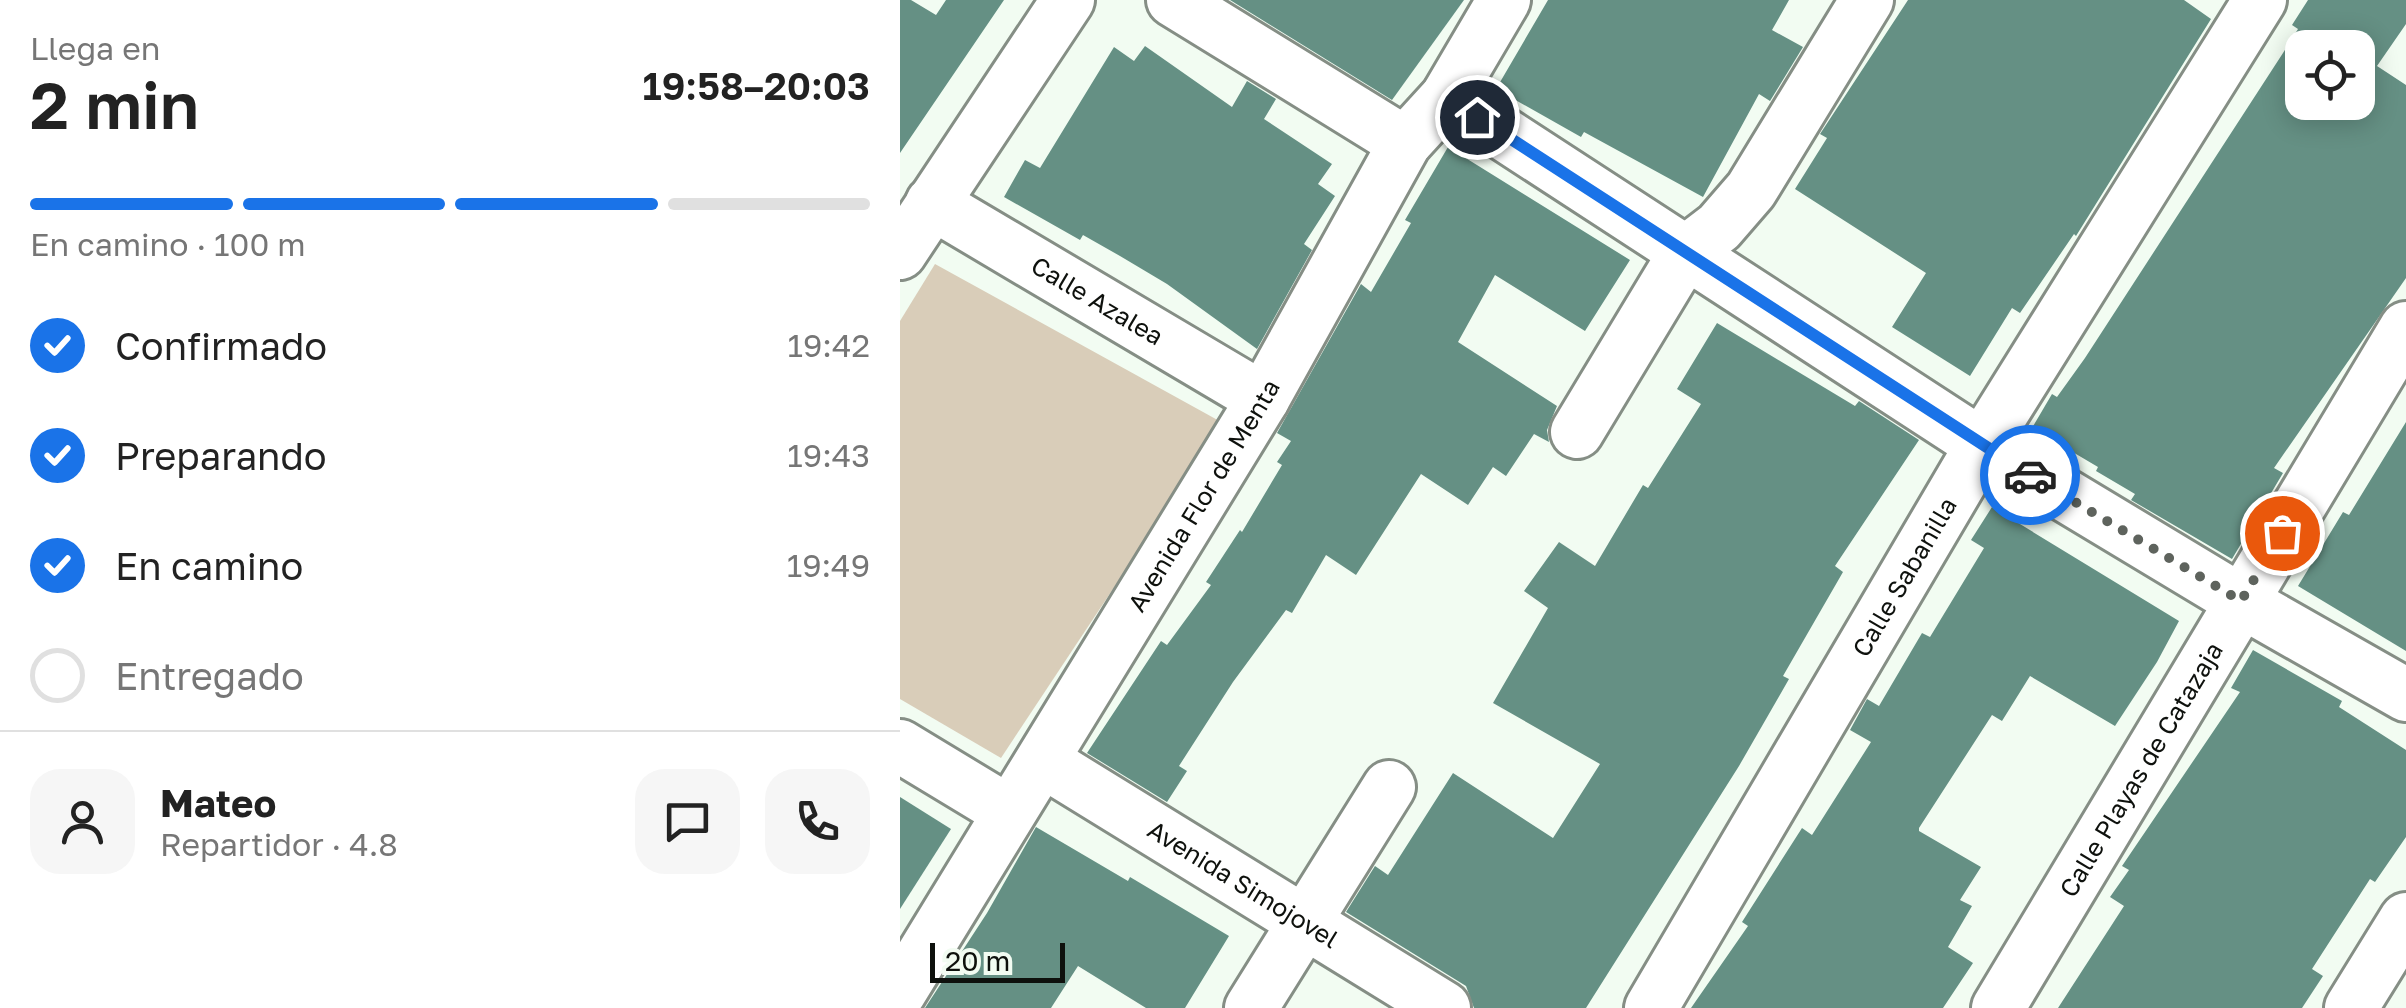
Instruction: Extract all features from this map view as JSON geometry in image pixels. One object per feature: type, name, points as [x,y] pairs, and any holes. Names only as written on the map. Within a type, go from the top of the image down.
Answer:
[{"type":"street","points":[[900,254],[1068,0]]},
{"type":"street","points":[[1173,0],[1405,143]]},
{"type":"street","name":"Avenida Flor de Menta","points":[[900,992],[1263,399],[1405,143],[1447,97],[1504,0]]},
{"type":"street","points":[[1577,432],[1685,253],[1718,227],[1751,190],[1867,0]]},
{"type":"street","name":"Calle Sabanilla","points":[[1651,1008],[1982,446],[2260,0]]},
{"type":"street","points":[[1447,97],[1982,446],[2406,695]]},
{"type":"street","name":"Calle Azalea","points":[[932,202],[1263,399]]},
{"type":"street","name":"Calle Playas de Catazaja","points":[[1998,1008],[2406,328]]},
{"type":"street","points":[[900,746],[1009,812]]},
{"type":"street","name":"Avenida Simojovel","points":[[1043,760],[1444,1008]]},
{"type":"street","points":[[1250,1008],[1389,787]]},
{"type":"street","points":[[2351,1008],[2406,919]]},
{"type":"shaded area","points":[[935,264],[1223,423],[1001,758],[900,699],[900,321]]},
{"type":"building","points":[[900,0],[911,0],[936,15],[946,0],[1004,0],[900,153]]},
{"type":"building","points":[[1230,0],[1464,0],[1392,100]]},
{"type":"building","points":[[1548,0],[1789,0],[1772,30],[1803,47],[1770,101],[1759,94],[1703,197],[1584,132],[1581,137],[1496,89]]},
{"type":"building","points":[[1908,0],[2184,0],[2211,19],[2076,236],[2020,313],[2012,308],[1970,376],[1892,327],[1926,273],[1795,189],[1827,138],[1820,134]]},
{"type":"building","points":[[2308,0],[2406,0],[2406,24],[2377,66],[2406,85],[2406,278],[2274,468],[2283,473],[2232,559],[2131,500],[2135,494],[2096,471],[2098,467],[2032,428],[2052,394],[2057,397],[2085,358],[2285,50],[2285,120],[2375,120],[2375,30],[2298,29],[2292,25]]},
{"type":"building","points":[[1145,46],[1232,107],[1247,81],[1276,99],[1264,119],[1332,164],[1318,184],[1335,196],[1304,244],[1312,250],[1257,349],[1167,284],[1083,235],[1080,240],[1004,197],[1025,160],[1040,168],[1114,47],[1134,61]]},
{"type":"building","points":[[1448,147],[1630,260],[1585,331],[1495,275],[1458,342],[1557,406],[1547,430],[1549,442],[1534,434],[1506,476],[1493,467],[1468,505],[1421,474],[1356,575],[1326,555],[1292,613],[1286,610],[1233,682],[1179,766],[1187,771],[1167,802],[1087,753],[1161,641],[1167,645],[1211,585],[1206,582],[1282,465],[1277,462],[1291,441],[1277,433],[1361,284],[1371,292],[1411,223],[1405,220]]},
{"type":"building","points":[[1717,323],[1855,406],[1859,401],[1919,440],[1835,566],[1843,572],[1783,676],[1789,679],[1739,766],[1586,1008],[1474,1008],[1466,986],[1346,912],[1375,866],[1388,875],[1453,773],[1553,838],[1600,764],[1493,703],[1548,608],[1524,591],[1559,542],[1595,566],[1643,485],[1648,488],[1701,404],[1677,389]]},
{"type":"building","points":[[2406,422],[2406,651],[2298,586],[2343,512],[2349,515]]},
{"type":"building","points":[[1992,507],[2179,621],[2157,662],[2115,726],[2030,676],[2002,721],[1992,715],[1919,828],[1981,867],[1960,900],[1972,906],[1948,947],[1973,963],[1943,1008],[1691,1008],[1748,926],[1742,922],[1802,828],[1812,835],[1871,742],[1850,730],[1867,699],[1879,706],[1922,633],[1930,637],[1984,548],[1971,540]]},
{"type":"building","points":[[2253,650],[2342,701],[2339,707],[2406,750],[2406,837],[2375,882],[2370,879],[2312,969],[2323,976],[2302,1008],[2058,1008],[2124,906],[2110,897],[2129,870],[2122,866],[2240,692],[2231,688]]},
{"type":"building","points":[[900,797],[951,829],[900,909]]},
{"type":"building","points":[[1036,827],[1229,936],[1185,1008],[1146,1008],[1078,966],[1051,1008],[925,1008],[987,913]]},
{"type":"way so far","points":[[2030,475],[2241,601],[2282,533]]},
{"type":"route","points":[[1477,117],[2030,475]]}]
